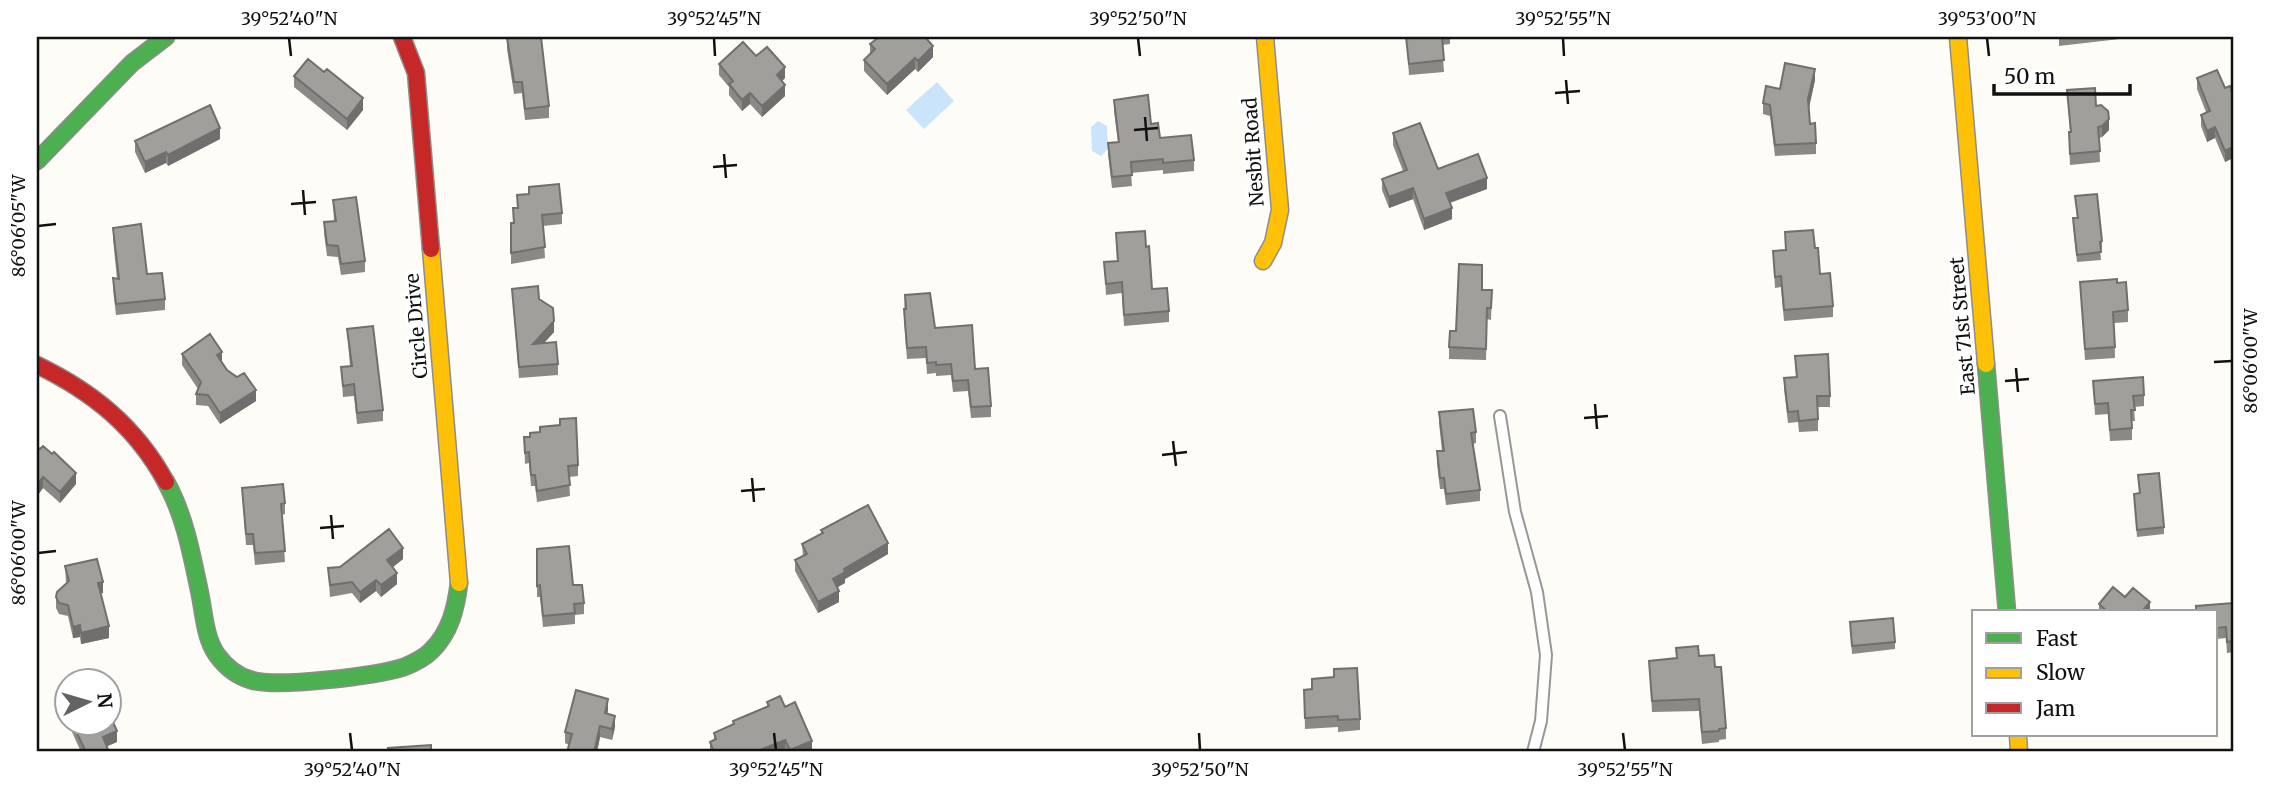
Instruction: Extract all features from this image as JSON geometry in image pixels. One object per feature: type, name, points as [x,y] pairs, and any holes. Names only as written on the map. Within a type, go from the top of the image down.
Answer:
[{"type":"street","points":[[37,161],[132,63],[166,37]]},
{"type":"street","name":"Nesbit Road","points":[[1263,261],[1273,243],[1280,210],[1265,37]]},
{"type":"street","name":"East 71st Street","points":[[1958,37],[2007,610]]},
{"type":"street","name":"Circle Drive","points":[[37,365],[69,379],[104,403],[133,432],[158,466],[179,512],[210,642],[218,656],[237,674],[252,681],[268,683],[395,670],[411,664],[432,649],[454,614],[459,580],[419,100],[416,73],[407,39]]},
{"type":"lane","points":[[1500,416],[1515,512],[1537,592],[1546,655],[1541,721],[1533,752]]},
{"type":"water","points":[[937,82],[954,101],[924,129],[906,110]]},
{"type":"water","points":[[1098,121],[1107,126],[1108,149],[1101,156],[1092,151],[1091,127]]},
{"type":"building","points":[[541,37],[549,106],[525,109],[522,82],[514,82],[507,38]]},
{"type":"building","points":[[879,37],[925,37],[933,46],[918,61],[915,58],[887,84],[864,60],[875,49],[870,44]]},
{"type":"building","points":[[1406,37],[1442,37],[1444,60],[1409,64]]},
{"type":"building","points":[[743,42],[756,56],[767,47],[785,67],[777,75],[785,85],[762,106],[750,93],[742,100],[729,84],[733,81],[719,64]]},
{"type":"building","points":[[308,59],[324,72],[327,69],[363,98],[347,119],[294,76]]},
{"type":"building","points":[[1785,63],[1815,69],[1808,99],[1810,124],[1815,123],[1816,143],[1775,145],[1770,105],[1763,103],[1766,86],[1780,89]]},
{"type":"building","points":[[2217,70],[2225,88],[2230,86],[2233,94],[2233,147],[2225,151],[2215,127],[2207,131],[2201,115],[2210,111],[2197,78]]},
{"type":"building","points":[[2095,88],[2096,106],[2101,105],[2108,111],[2109,119],[2098,127],[2100,151],[2070,154],[2067,90]]},
{"type":"building","points":[[1148,95],[1151,124],[1158,123],[1160,138],[1191,135],[1194,160],[1131,162],[1132,175],[1112,177],[1108,143],[1119,142],[1114,100]]},
{"type":"building","points":[[210,105],[220,128],[168,155],[166,152],[145,162],[135,141]]},
{"type":"building","points":[[1420,123],[1438,169],[1478,154],[1487,178],[1446,193],[1452,208],[1424,219],[1413,188],[1389,197],[1382,179],[1407,170],[1393,133]]},
{"type":"building","points":[[559,184],[562,213],[542,215],[545,247],[511,253],[511,223],[514,223],[513,208],[518,208],[517,195],[529,194],[529,187]]},
{"type":"building","points":[[2097,194],[2101,252],[2077,255],[2073,218],[2078,218],[2075,196]]},
{"type":"building","points":[[356,197],[365,261],[341,264],[338,246],[327,245],[324,222],[336,221],[333,200]]},
{"type":"building","points":[[141,224],[147,274],[162,273],[165,299],[116,304],[113,278],[119,279],[113,228]]},
{"type":"building","points":[[1813,230],[1815,248],[1818,248],[1820,274],[1830,273],[1833,306],[1784,310],[1781,276],[1775,277],[1773,251],[1786,250],[1785,232]]},
{"type":"building","points":[[1145,231],[1146,247],[1149,246],[1152,289],[1167,288],[1169,311],[1124,315],[1122,282],[1106,284],[1104,262],[1118,261],[1116,233]]},
{"type":"building","points":[[1459,264],[1482,265],[1482,290],[1492,290],[1491,308],[1487,308],[1486,349],[1449,347],[1450,331],[1456,331]]},
{"type":"building","points":[[2117,279],[2117,283],[2126,282],[2128,310],[2113,312],[2115,347],[2085,349],[2080,282]]},
{"type":"building","points":[[538,286],[539,299],[553,308],[554,321],[533,344],[556,342],[558,364],[519,367],[512,289]]},
{"type":"building","points":[[930,293],[935,328],[972,325],[975,369],[988,368],[991,406],[971,407],[968,380],[953,381],[951,364],[927,363],[926,347],[907,348],[905,295]]},
{"type":"building","points":[[373,326],[383,410],[357,413],[354,384],[343,386],[341,367],[352,366],[347,329]]},
{"type":"building","points":[[210,334],[222,352],[217,355],[227,370],[237,377],[244,373],[256,390],[220,413],[208,395],[196,394],[201,382],[182,354]]},
{"type":"building","points":[[1828,354],[1830,396],[1817,396],[1818,419],[1799,421],[1798,411],[1788,412],[1784,378],[1797,377],[1795,356]]},
{"type":"building","points":[[2143,377],[2144,395],[2133,396],[2135,410],[2131,410],[2132,428],[2110,430],[2108,403],[2095,404],[2093,381]]},
{"type":"building","points":[[1473,409],[1476,432],[1471,433],[1480,490],[1446,494],[1444,478],[1440,478],[1437,451],[1444,451],[1439,412]]},
{"type":"building","points":[[576,418],[578,465],[568,466],[570,485],[537,491],[535,475],[531,475],[529,452],[525,453],[524,437],[540,432],[540,427],[560,425],[560,419]]},
{"type":"building","points":[[43,446],[52,454],[54,452],[76,473],[60,492],[43,477],[37,485],[37,447],[40,449]]},
{"type":"building","points":[[2159,473],[2164,527],[2137,530],[2134,494],[2140,493],[2138,475]]},
{"type":"building","points":[[283,484],[285,503],[281,504],[285,551],[255,553],[253,534],[246,534],[242,488]]},
{"type":"building","points":[[868,505],[888,543],[844,569],[845,572],[833,579],[839,591],[818,602],[795,560],[807,554],[802,544],[823,533],[821,530]]},
{"type":"building","points":[[389,529],[403,548],[387,560],[397,573],[381,585],[376,580],[360,592],[352,582],[330,585],[328,568],[340,567]]},
{"type":"building","points":[[569,546],[573,585],[582,585],[584,603],[574,604],[575,613],[543,616],[540,585],[537,586],[537,549]]},
{"type":"building","points":[[97,559],[103,582],[98,583],[109,626],[81,633],[80,625],[73,627],[68,605],[59,603],[57,592],[69,581],[65,566]]},
{"type":"building","points":[[2113,587],[2125,597],[2133,588],[2150,602],[2143,610],[2106,610],[2099,604]]},
{"type":"building","points":[[2233,603],[2233,641],[2227,642],[2226,627],[2218,628],[2218,610],[2196,610],[2196,606]]},
{"type":"building","points":[[1893,618],[1895,642],[1852,646],[1850,622]]},
{"type":"building","points":[[1698,646],[1699,656],[1714,655],[1715,667],[1721,667],[1726,728],[1719,731],[1702,732],[1699,699],[1652,701],[1649,661],[1677,658],[1676,648]]},
{"type":"building","points":[[1357,668],[1360,719],[1338,720],[1338,716],[1305,718],[1304,690],[1312,689],[1312,679],[1334,677],[1334,669]]},
{"type":"building","points":[[576,690],[608,699],[605,713],[615,716],[612,729],[600,726],[594,752],[567,752],[572,734],[565,732]]},
{"type":"building","points":[[780,696],[785,707],[795,702],[812,741],[790,750],[785,740],[755,752],[714,752],[710,742],[716,739],[714,733],[734,724],[733,721],[769,706],[767,702]]},
{"type":"building","points":[[78,736],[105,736],[103,737],[109,752],[86,752]]},
{"type":"building","points":[[431,745],[431,752],[389,752],[388,748]]},
{"type":"traffic: fast","points":[[37,161],[132,63],[166,37]]},
{"type":"traffic: fast","points":[[1986,364],[2007,610]]},
{"type":"traffic: fast","points":[[166,482],[187,536],[210,641],[224,663],[251,680],[282,683],[327,680],[411,664],[428,654],[443,636],[454,611],[459,583]]},
{"type":"traffic: slow","points":[[1263,261],[1273,243],[1280,210],[1265,37]]},
{"type":"traffic: slow","points":[[1958,37],[1986,364]]},
{"type":"traffic: slow","points":[[431,249],[459,583]]},
{"type":"traffic: slow","points":[[2018,736],[2019,752]]},
{"type":"traffic: jam","points":[[402,37],[416,73],[431,249]]},
{"type":"traffic: jam","points":[[37,365],[77,387],[111,413],[141,444],[166,482]]}]
